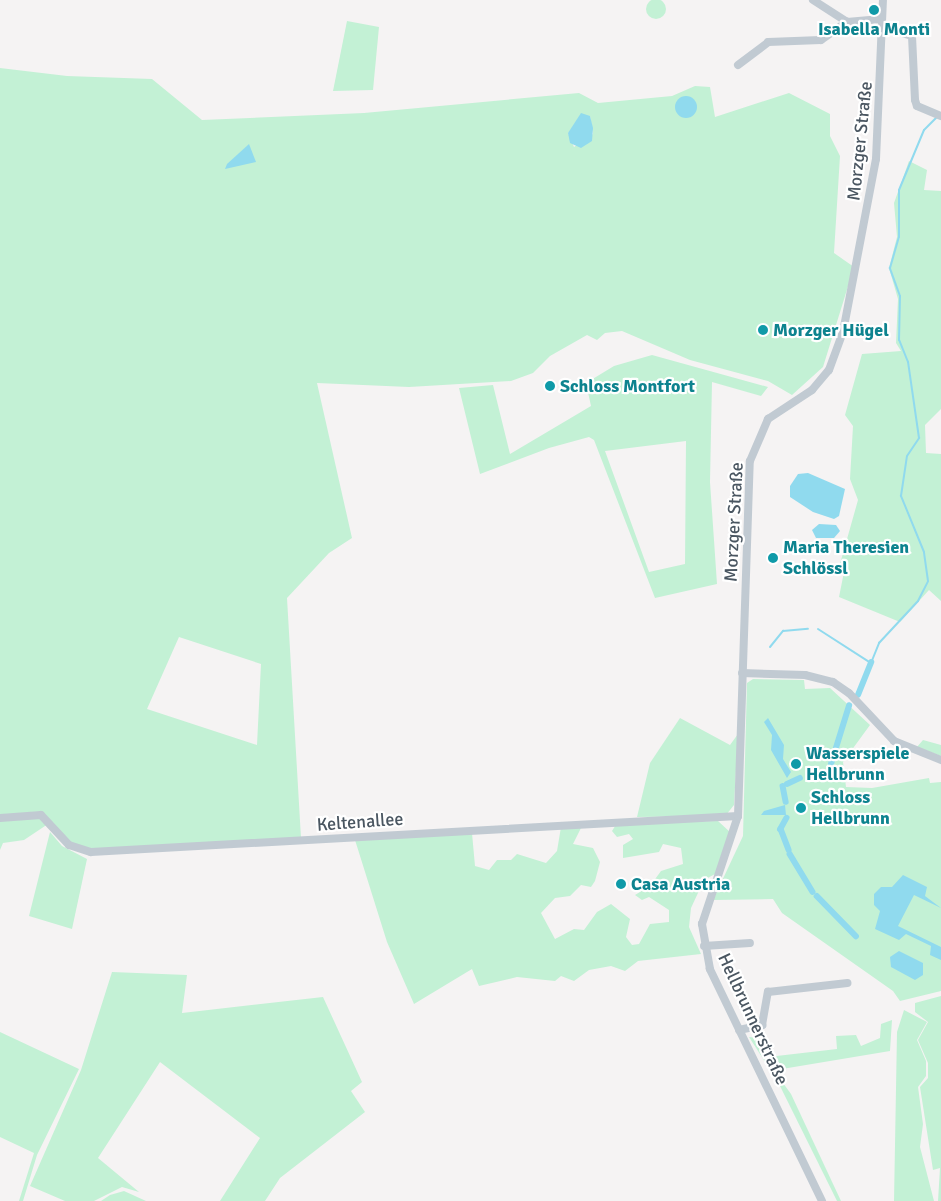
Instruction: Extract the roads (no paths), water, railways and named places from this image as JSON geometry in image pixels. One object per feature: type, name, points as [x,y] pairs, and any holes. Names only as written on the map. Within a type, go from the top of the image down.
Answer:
[{"type":"street","points":[[813,0],[847,22],[881,23],[912,36],[914,100],[917,106],[939,115]]},
{"type":"street","name":"Morzger Straße","points":[[738,816],[750,461],[768,419],[812,390],[829,370],[843,332],[873,184],[882,95],[881,23],[883,0]]},
{"type":"street","points":[[738,65],[768,42],[821,40],[847,22]]},
{"type":"street","points":[[742,673],[805,675],[833,682],[849,693],[894,741],[941,760]]},
{"type":"street","name":"Keltenallee","points":[[0,818],[42,815],[69,845],[92,852],[738,816]]},
{"type":"street","name":"Hellbrunnerstraße","points":[[738,816],[705,907],[704,946],[739,1030],[822,1201]]},
{"type":"street","points":[[704,946],[750,942]]},
{"type":"street","points":[[739,1030],[762,1025],[768,992],[847,983]]},
{"type":"water","points":[[686,96],[694,99],[697,107],[694,115],[686,118],[678,115],[675,107],[678,99]]},
{"type":"water","points":[[581,113],[590,116],[593,128],[592,141],[581,148],[570,143],[568,133]]},
{"type":"water","points":[[249,144],[256,162],[225,169],[227,164]]},
{"type":"water","points":[[808,473],[845,489],[839,516],[834,519],[813,512],[790,497],[790,486],[798,474]]},
{"type":"water","points":[[819,524],[836,525],[840,531],[834,538],[816,538],[812,530]]},
{"type":"water","points":[[768,718],[784,745],[783,759],[791,772],[787,778],[771,750],[772,735],[764,722]]},
{"type":"water","points":[[785,805],[786,815],[761,815],[764,811]]},
{"type":"water","points":[[903,875],[927,887],[925,896],[941,908],[914,895],[898,926],[941,947],[941,960],[930,955],[931,946],[906,934],[899,940],[875,929],[880,911],[874,905],[874,894],[881,887],[892,887]]},
{"type":"water","points":[[899,951],[923,963],[923,975],[915,980],[891,967],[890,957]]},
{"type":"waterway","points":[[818,629],[871,663],[879,643],[918,601],[928,581],[924,552],[901,496],[907,456],[919,438],[908,362],[899,340],[900,296],[890,268],[899,237],[899,190],[924,130],[937,117]]},
{"type":"waterway","points":[[770,647],[783,631],[808,629]]},
{"type":"waterway","points":[[858,695],[871,663]]},
{"type":"waterway","points":[[831,764],[849,706]]},
{"type":"waterway","points":[[787,784],[800,778]]},
{"type":"waterway","points":[[783,786],[786,802]]},
{"type":"waterway","points":[[787,818],[781,829],[789,850]]},
{"type":"waterway","points":[[790,854],[813,892]]},
{"type":"waterway","points":[[817,896],[856,936]]},
{"type":"place","name":"Isabella Monti","points":[[874,10]]},
{"type":"place","name":"Morzger Hügel","points":[[763,330]]},
{"type":"place","name":"Schloss Montfort","points":[[550,386]]},
{"type":"place","name":"Maria Theresien Schlössl","points":[[773,558]]},
{"type":"place","name":"Wasserspiele Hellbrunn","points":[[796,764]]},
{"type":"place","name":"Schloss Hellbrunn","points":[[801,808]]},
{"type":"place","name":"Casa Austria","points":[[621,884]]}]
